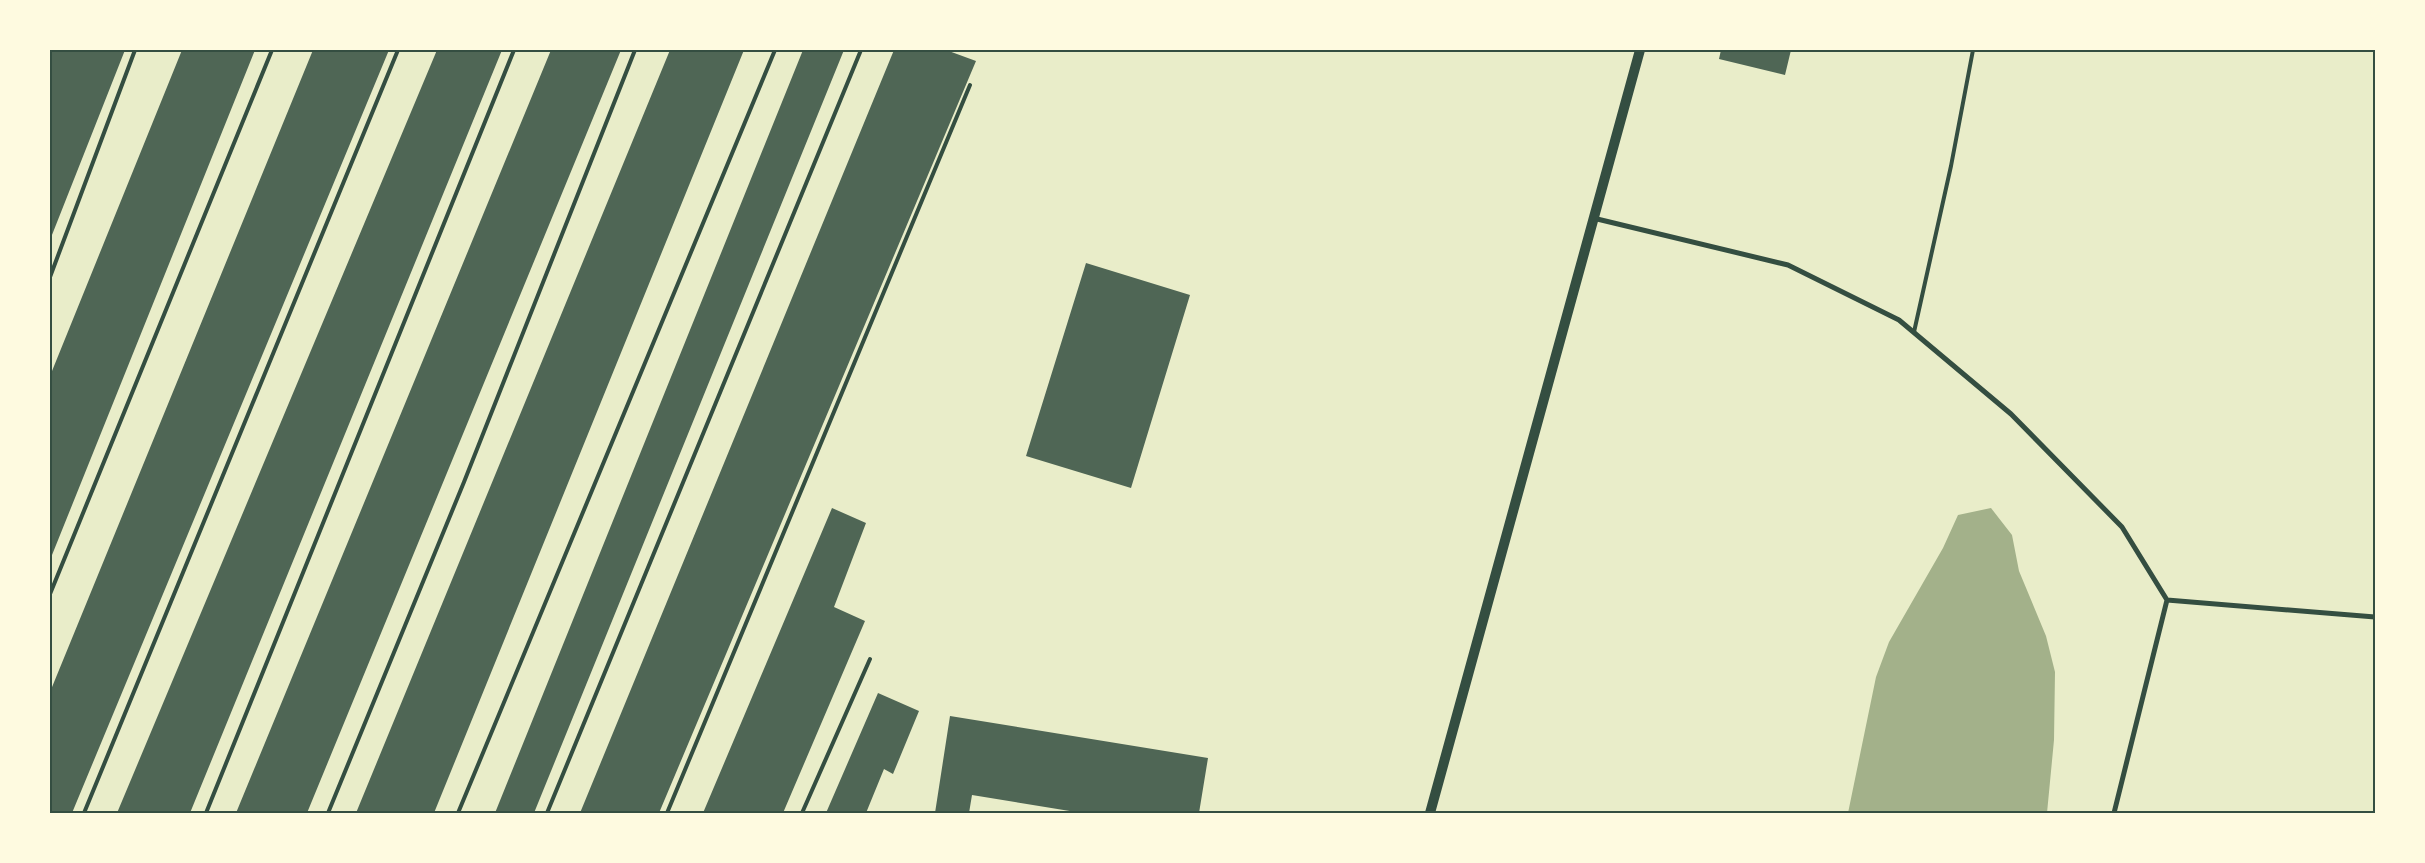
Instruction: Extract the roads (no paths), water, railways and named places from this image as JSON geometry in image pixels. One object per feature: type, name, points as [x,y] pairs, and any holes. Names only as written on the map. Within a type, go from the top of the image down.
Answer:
[{"type":"main road","points":[[1430,813],[1592,218],[1640,50]]},
{"type":"street","points":[[1592,218],[1788,264],[1899,320],[2011,414],[2122,527],[2168,600],[2114,813]]},
{"type":"street","points":[[2168,600],[2375,618]]},
{"type":"lane","points":[[50,277],[135,50]]},
{"type":"lane","points":[[50,594],[272,50]]},
{"type":"lane","points":[[84,813],[398,50]]},
{"type":"lane","points":[[206,813],[514,50]]},
{"type":"lane","points":[[328,813],[464,482],[635,50]]},
{"type":"lane","points":[[458,813],[775,50]]},
{"type":"lane","points":[[547,813],[861,50]]},
{"type":"lane","points":[[1914,332],[1951,166],[1973,50]]},
{"type":"lane","points":[[667,813],[970,85]]},
{"type":"lane","points":[[802,813],[870,659]]}]
